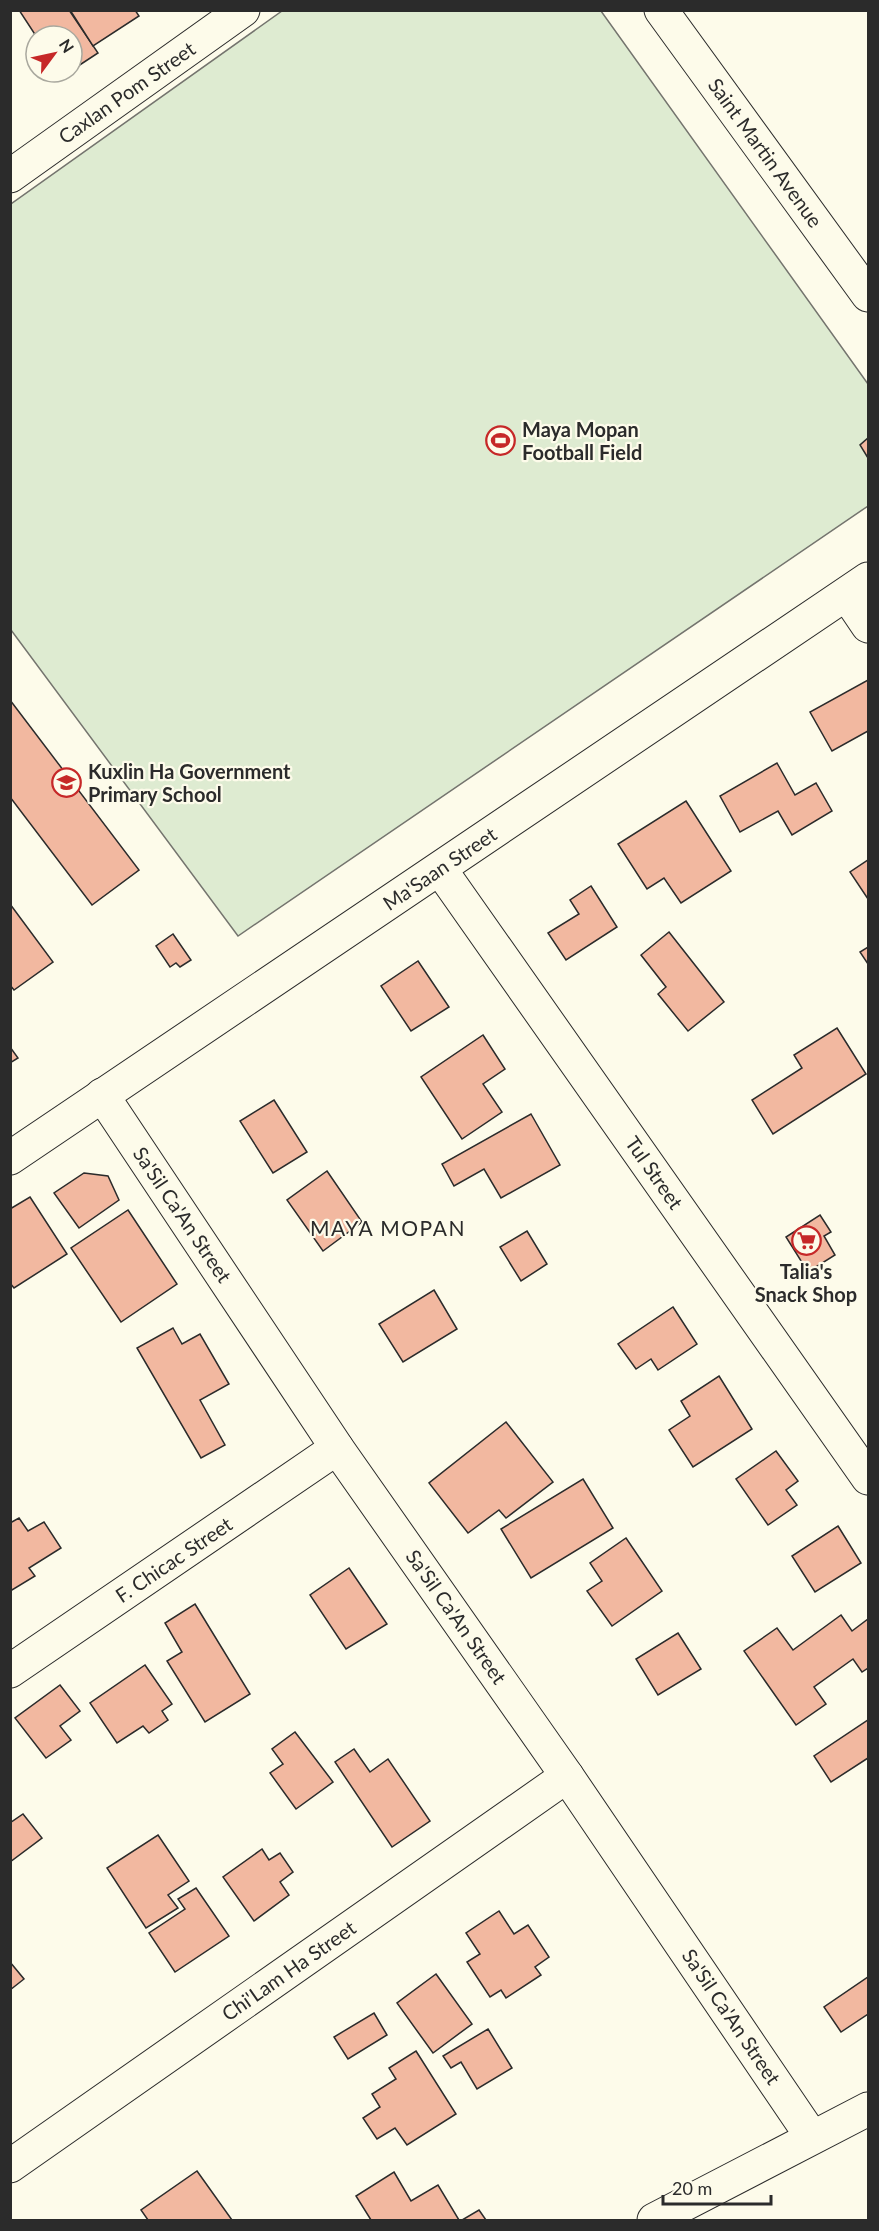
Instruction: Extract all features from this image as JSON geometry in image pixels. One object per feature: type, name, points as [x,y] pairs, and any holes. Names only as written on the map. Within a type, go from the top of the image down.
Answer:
[{"type":"street","name":"Caxlan Pom Street","points":[[10,176],[243,10]]},
{"type":"street","name":"Saint Martin Avenue","points":[[661,10],[868,295]]},
{"type":"street","points":[[858,587],[868,626]]},
{"type":"street","name":"Ma'Saan Street","points":[[10,1158],[858,587]]},
{"type":"street","name":"Tul Street","points":[[440,869],[868,1478]]},
{"type":"street","name":"Sa'Sil Ca'An Street","points":[[102,1095],[338,1448],[567,1776],[812,2137]]},
{"type":"street","name":"F. Chicac Street","points":[[10,1671],[338,1448]]},
{"type":"street","name":"Chi'Lam Ha Street","points":[[10,2166],[567,1776]]},
{"type":"street","points":[[654,2220],[868,2109]]},
{"type":"green space","points":[[282,11],[601,11],[868,384],[868,506],[238,936],[11,630],[11,204]]},
{"type":"building","points":[[19,10],[69,10],[78,24],[28,24]]},
{"type":"building","points":[[70,10],[135,10],[139,16],[93,46],[84,32],[84,24],[79,24]]},
{"type":"building","points":[[84,32],[98,53],[84,62]]},
{"type":"building","points":[[868,438],[868,458],[860,445]]},
{"type":"building","points":[[868,680],[868,731],[832,751],[810,712]]},
{"type":"building","points":[[10,700],[139,870],[92,905],[10,797]]},
{"type":"building","points":[[777,763],[795,795],[816,783],[832,811],[792,835],[778,811],[740,832],[720,796]]},
{"type":"building","points":[[686,801],[731,871],[681,903],[664,878],[647,889],[618,844]]},
{"type":"building","points":[[868,860],[868,899],[850,872]]},
{"type":"building","points":[[591,886],[617,927],[566,960],[548,933],[579,914],[570,900]]},
{"type":"building","points":[[10,904],[53,962],[14,990],[10,985]]},
{"type":"building","points":[[669,932],[724,1002],[688,1031],[658,994],[666,987],[641,955]]},
{"type":"building","points":[[173,934],[191,960],[180,967],[176,963],[170,967],[156,946]]},
{"type":"building","points":[[868,947],[868,964],[860,952]]},
{"type":"building","points":[[418,961],[449,1007],[411,1031],[381,986]]},
{"type":"building","points":[[837,1028],[866,1074],[773,1134],[752,1100],[802,1068],[794,1055]]},
{"type":"building","points":[[483,1035],[505,1069],[483,1084],[502,1112],[462,1139],[421,1077]]},
{"type":"building","points":[[10,1047],[18,1058],[10,1063]]},
{"type":"building","points":[[274,1100],[307,1152],[273,1173],[240,1121]]},
{"type":"building","points":[[531,1114],[560,1165],[501,1198],[484,1169],[454,1186],[442,1164]]},
{"type":"building","points":[[327,1171],[362,1222],[323,1251],[287,1200]]},
{"type":"building","points":[[84,1173],[108,1176],[119,1200],[79,1228],[54,1193]]},
{"type":"building","points":[[30,1197],[67,1254],[14,1288],[10,1283],[10,1209]]},
{"type":"building","points":[[128,1210],[177,1284],[121,1322],[71,1248]]},
{"type":"building","points":[[820,1215],[831,1232],[824,1236],[835,1255],[808,1272],[786,1237]]},
{"type":"building","points":[[527,1231],[547,1264],[521,1281],[500,1247]]},
{"type":"building","points":[[434,1290],[457,1329],[403,1362],[379,1324]]},
{"type":"building","points":[[673,1307],[697,1344],[658,1370],[651,1359],[636,1369],[618,1344]]},
{"type":"building","points":[[173,1328],[182,1344],[200,1334],[229,1384],[200,1400],[225,1445],[201,1458],[137,1348]]},
{"type":"building","points":[[719,1376],[752,1429],[693,1467],[669,1430],[690,1416],[681,1401]]},
{"type":"building","points":[[506,1422],[553,1482],[506,1518],[499,1510],[468,1533],[429,1483]]},
{"type":"building","points":[[776,1451],[798,1481],[786,1490],[797,1505],[768,1525],[736,1479]]},
{"type":"building","points":[[583,1479],[613,1528],[531,1578],[501,1529]]},
{"type":"building","points":[[19,1518],[28,1531],[44,1522],[61,1548],[29,1568],[35,1576],[12,1590],[10,1587],[10,1523]]},
{"type":"building","points":[[838,1526],[861,1563],[815,1592],[792,1556]]},
{"type":"building","points":[[626,1538],[662,1591],[612,1626],[587,1591],[602,1581],[590,1563]]},
{"type":"building","points":[[349,1568],[387,1624],[346,1649],[310,1595]]},
{"type":"building","points":[[195,1604],[250,1694],[205,1722],[167,1661],[182,1652],[165,1623]]},
{"type":"building","points":[[841,1615],[852,1631],[868,1619],[868,1668],[862,1672],[853,1659],[814,1687],[826,1704],[796,1725],[744,1651],[777,1628],[793,1650]]},
{"type":"building","points":[[678,1633],[701,1669],[658,1695],[636,1659]]},
{"type":"building","points":[[145,1665],[172,1704],[162,1711],[168,1720],[149,1733],[143,1726],[117,1743],[90,1703]]},
{"type":"building","points":[[60,1685],[80,1711],[60,1726],[71,1740],[46,1758],[15,1718]]},
{"type":"building","points":[[868,1720],[868,1758],[831,1782],[814,1756]]},
{"type":"building","points":[[295,1732],[333,1782],[296,1809],[270,1773],[283,1764],[272,1749]]},
{"type":"building","points":[[354,1749],[370,1772],[388,1759],[430,1821],[392,1847],[335,1762]]},
{"type":"building","points":[[23,1814],[42,1838],[10,1862],[10,1823]]},
{"type":"building","points":[[158,1835],[189,1881],[168,1895],[178,1908],[146,1928],[107,1868]]},
{"type":"building","points":[[262,1849],[269,1860],[280,1853],[293,1872],[280,1882],[289,1895],[254,1921],[223,1877]]},
{"type":"building","points":[[196,1888],[229,1936],[175,1972],[149,1933],[185,1909],[178,1899]]},
{"type":"building","points":[[499,1911],[514,1934],[528,1925],[549,1957],[535,1967],[541,1975],[506,1998],[501,1990],[490,1997],[467,1962],[480,1954],[466,1933]]},
{"type":"building","points":[[10,1962],[24,1979],[10,1990]]},
{"type":"building","points":[[436,1974],[472,2024],[433,2053],[397,2003]]},
{"type":"building","points":[[868,1977],[868,2014],[841,2032],[824,2007]]},
{"type":"building","points":[[374,2013],[387,2035],[348,2059],[334,2037]]},
{"type":"building","points":[[488,2029],[512,2068],[477,2089],[461,2062],[451,2068],[443,2056]]},
{"type":"building","points":[[416,2051],[456,2114],[407,2145],[395,2128],[377,2139],[363,2118],[380,2107],[372,2094],[396,2079],[389,2068]]},
{"type":"building","points":[[197,2171],[232,2220],[148,2220],[141,2210]]},
{"type":"building","points":[[394,2172],[411,2201],[438,2185],[459,2220],[371,2220],[356,2196]]},
{"type":"building","points":[[479,2210],[486,2220],[462,2220]]},
{"type":"place","name":"Maya Mopan Football Field","points":[[501,441]]},
{"type":"place","name":"Kuxlin Ha Government Primary School","points":[[67,783]]},
{"type":"place","name":"Talia's Snack Shop","points":[[806,1241]]},
{"type":"district","name":"MAYA MOPAN","points":[[388,1229]]}]
